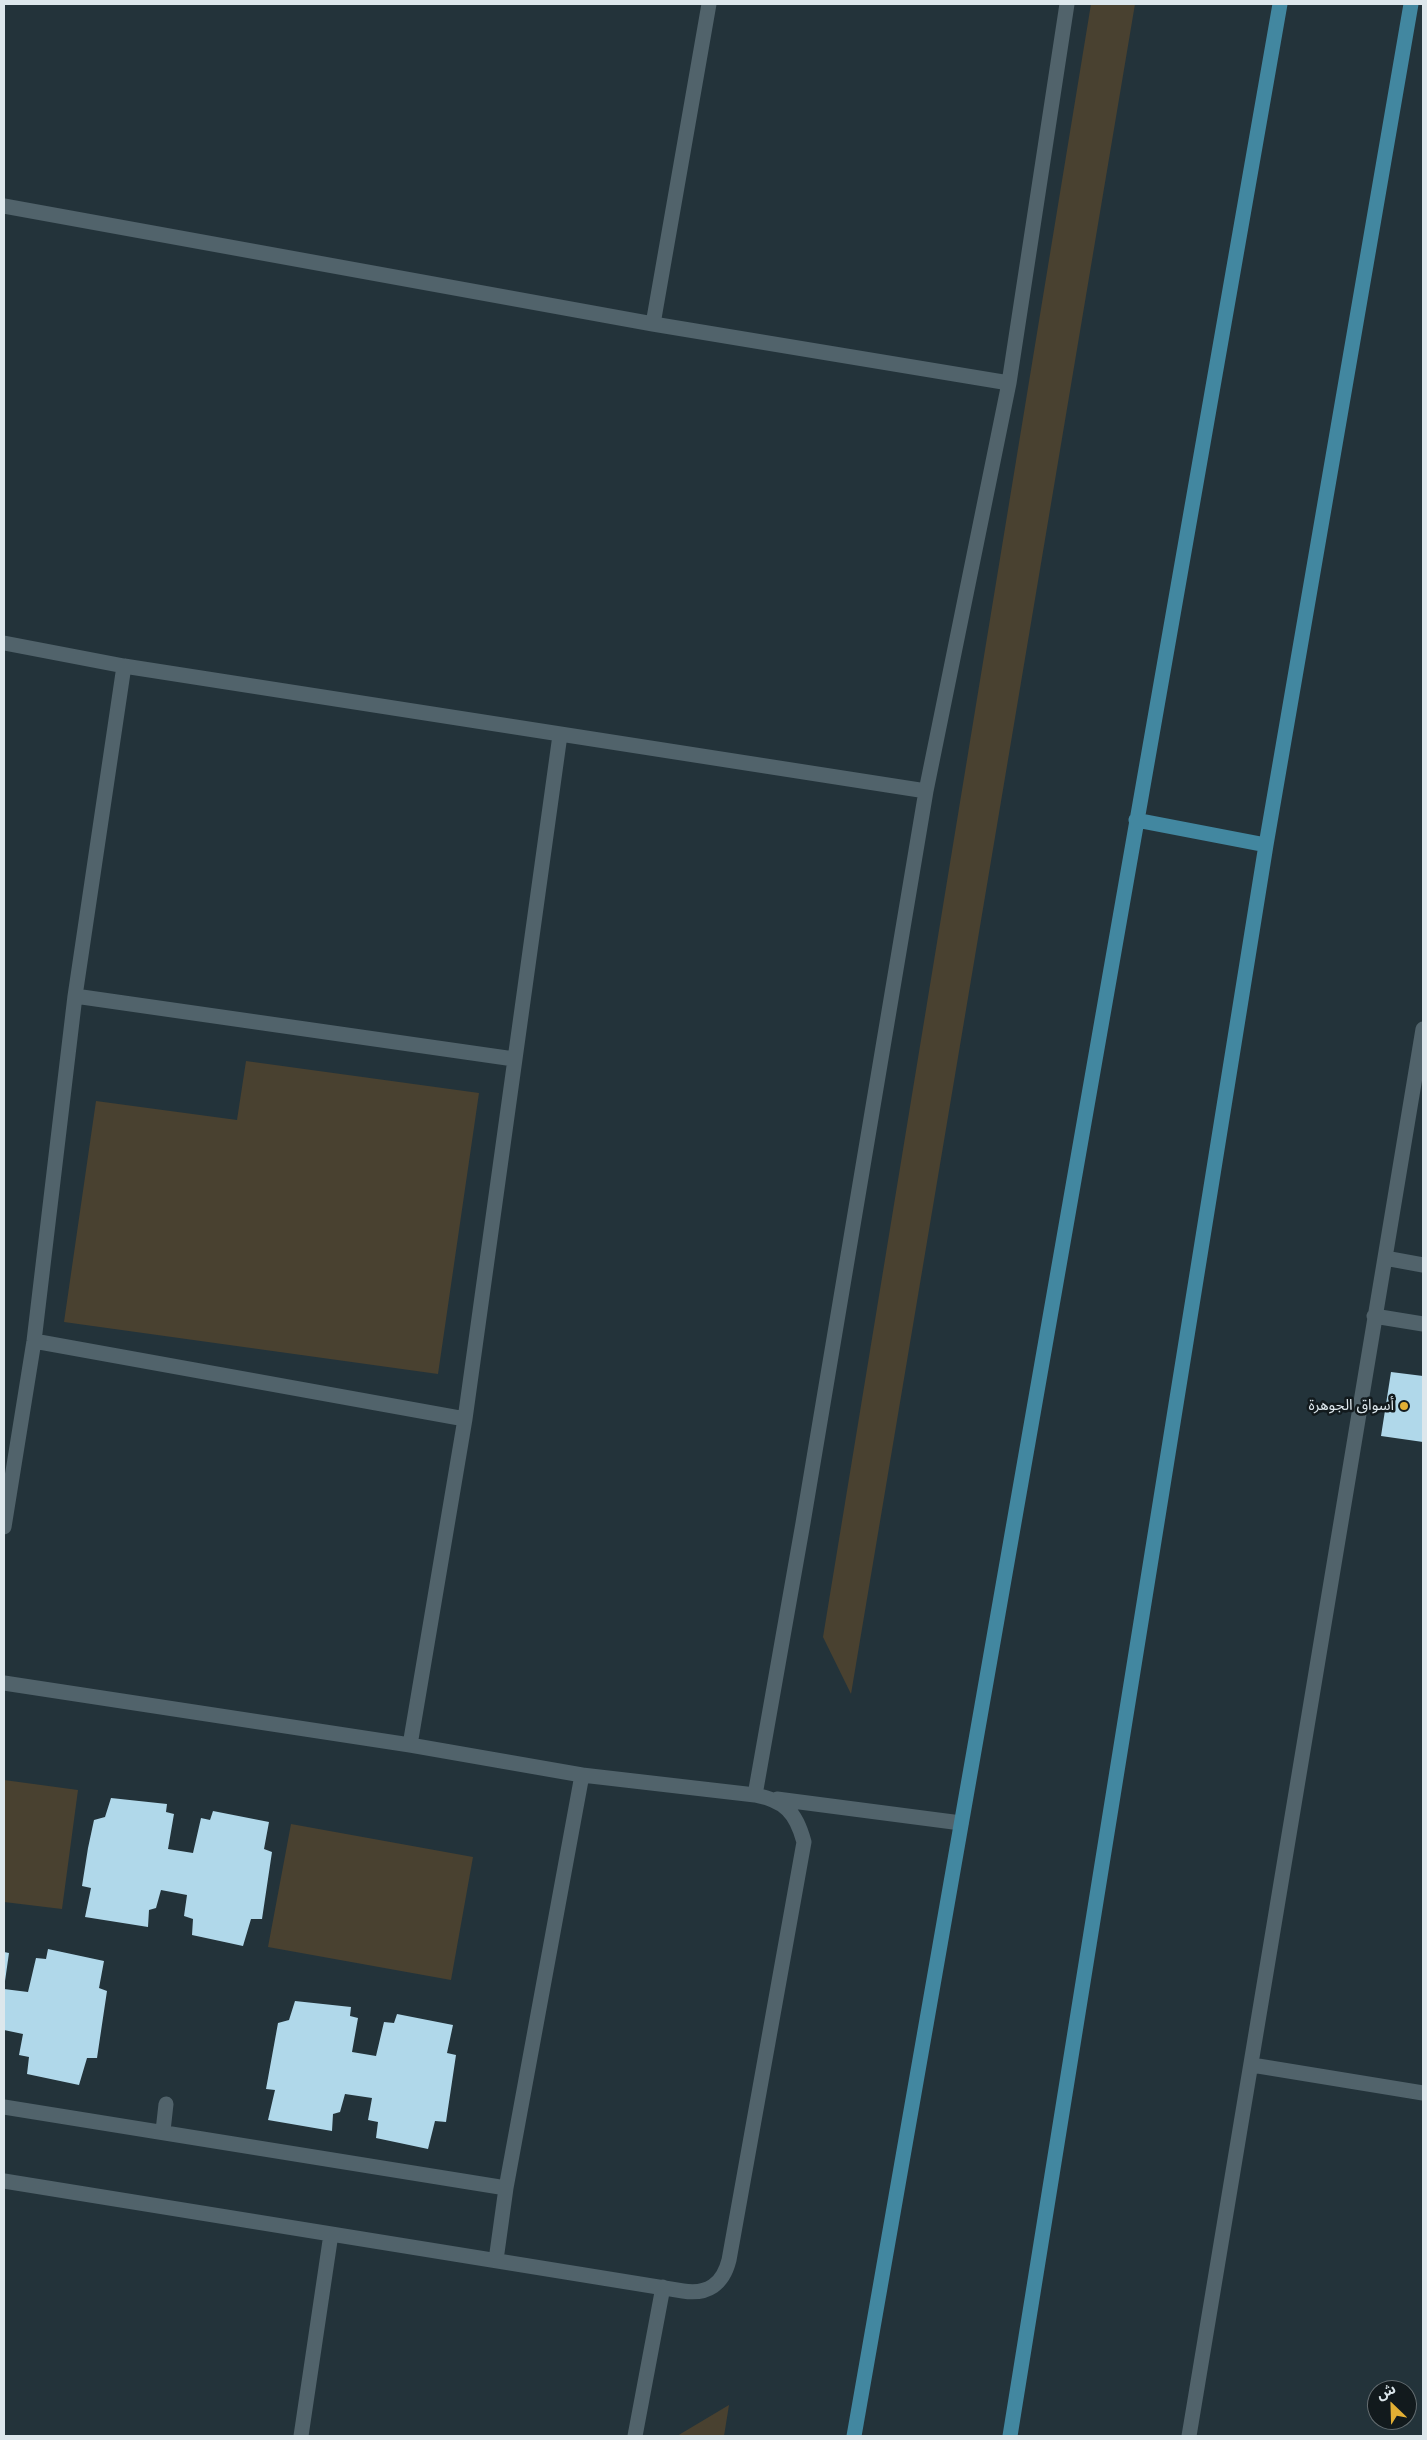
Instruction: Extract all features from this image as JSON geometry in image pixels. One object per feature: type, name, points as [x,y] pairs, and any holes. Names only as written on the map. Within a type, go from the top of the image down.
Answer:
[{"type":"main road","points":[[854,2436],[1280,4]]},
{"type":"main road","points":[[1010,2436],[1266,845],[1411,4]]},
{"type":"main road","points":[[1136,820],[1266,845]]},
{"type":"street","points":[[653,324],[709,4]]},
{"type":"street","points":[[755,1795],[803,1523],[926,792],[1009,383],[1067,4]]},
{"type":"street","points":[[4,206],[653,324],[1009,383]]},
{"type":"street","points":[[4,643],[124,666],[926,792]]},
{"type":"street","points":[[4,1527],[34,1341],[75,996],[124,666]]},
{"type":"street","points":[[410,1745],[465,1419],[560,736]]},
{"type":"street","points":[[75,996],[514,1059]]},
{"type":"street","points":[[1189,2436],[1423,1029]]},
{"type":"street","points":[[1385,1258],[1423,1265]]},
{"type":"street","points":[[1374,1316],[1423,1324]]},
{"type":"street","points":[[34,1341],[465,1419]]},
{"type":"street","points":[[4,1683],[410,1745],[582,1775],[755,1795],[773,1799],[961,1823]]},
{"type":"street","points":[[496,2260],[506,2188],[582,1775]]},
{"type":"street","points":[[4,2181],[695,2293],[708,2290],[718,2283],[726,2272],[729,2260],[804,1842],[799,1824],[788,1809],[773,1799]]},
{"type":"street","points":[[1252,2064],[1423,2093]]},
{"type":"street","points":[[163,2131],[166,2104]]},
{"type":"street","points":[[4,2107],[163,2131],[506,2188]]},
{"type":"street","points":[[301,2436],[331,2234]]},
{"type":"street","points":[[635,2436],[663,2287]]},
{"type":"shaded area","points":[[1091,4],[1135,4],[851,1694],[823,1637]]},
{"type":"shaded area","points":[[246,1061],[479,1093],[438,1374],[64,1322],[96,1101],[237,1120]]},
{"type":"shaded area","points":[[4,1780],[78,1790],[62,1909],[4,1902]]},
{"type":"shaded area","points":[[291,1824],[473,1857],[451,1980],[268,1947]]},
{"type":"shaded area","points":[[729,2405],[724,2436],[677,2436]]},
{"type":"building","name":"أسواق الجوهرة","points":[[1391,1372],[1423,1376],[1423,1442],[1381,1436]]},
{"type":"building","points":[[111,1798],[167,1804],[166,1812],[174,1814],[168,1849],[193,1853],[201,1818],[210,1820],[213,1811],[269,1822],[264,1849],[272,1852],[262,1919],[251,1919],[243,1946],[192,1935],[193,1919],[184,1916],[187,1895],[161,1890],[156,1908],[149,1910],[148,1927],[85,1917],[91,1888],[82,1886],[94,1820],[105,1817]]},
{"type":"building","points":[[48,1949],[104,1961],[99,1988],[107,1991],[97,2058],[87,2058],[79,2085],[27,2074],[29,2057],[19,2055],[23,2034],[4,2030],[4,1989],[28,1992],[36,1958],[46,1959]]},
{"type":"building","points":[[4,1952],[9,1953],[5,1981],[4,1981]]},
{"type":"building","points":[[295,2001],[351,2007],[350,2016],[358,2018],[352,2052],[376,2056],[384,2022],[394,2023],[397,2014],[453,2025],[447,2053],[456,2055],[446,2122],[435,2121],[428,2149],[376,2138],[378,2122],[368,2120],[372,2098],[345,2094],[340,2112],[333,2114],[332,2131],[268,2120],[275,2090],[266,2089],[278,2023],[289,2020]]},
{"type":"place","name":"أسواق الجوهرة","points":[[1404,1406]]}]
